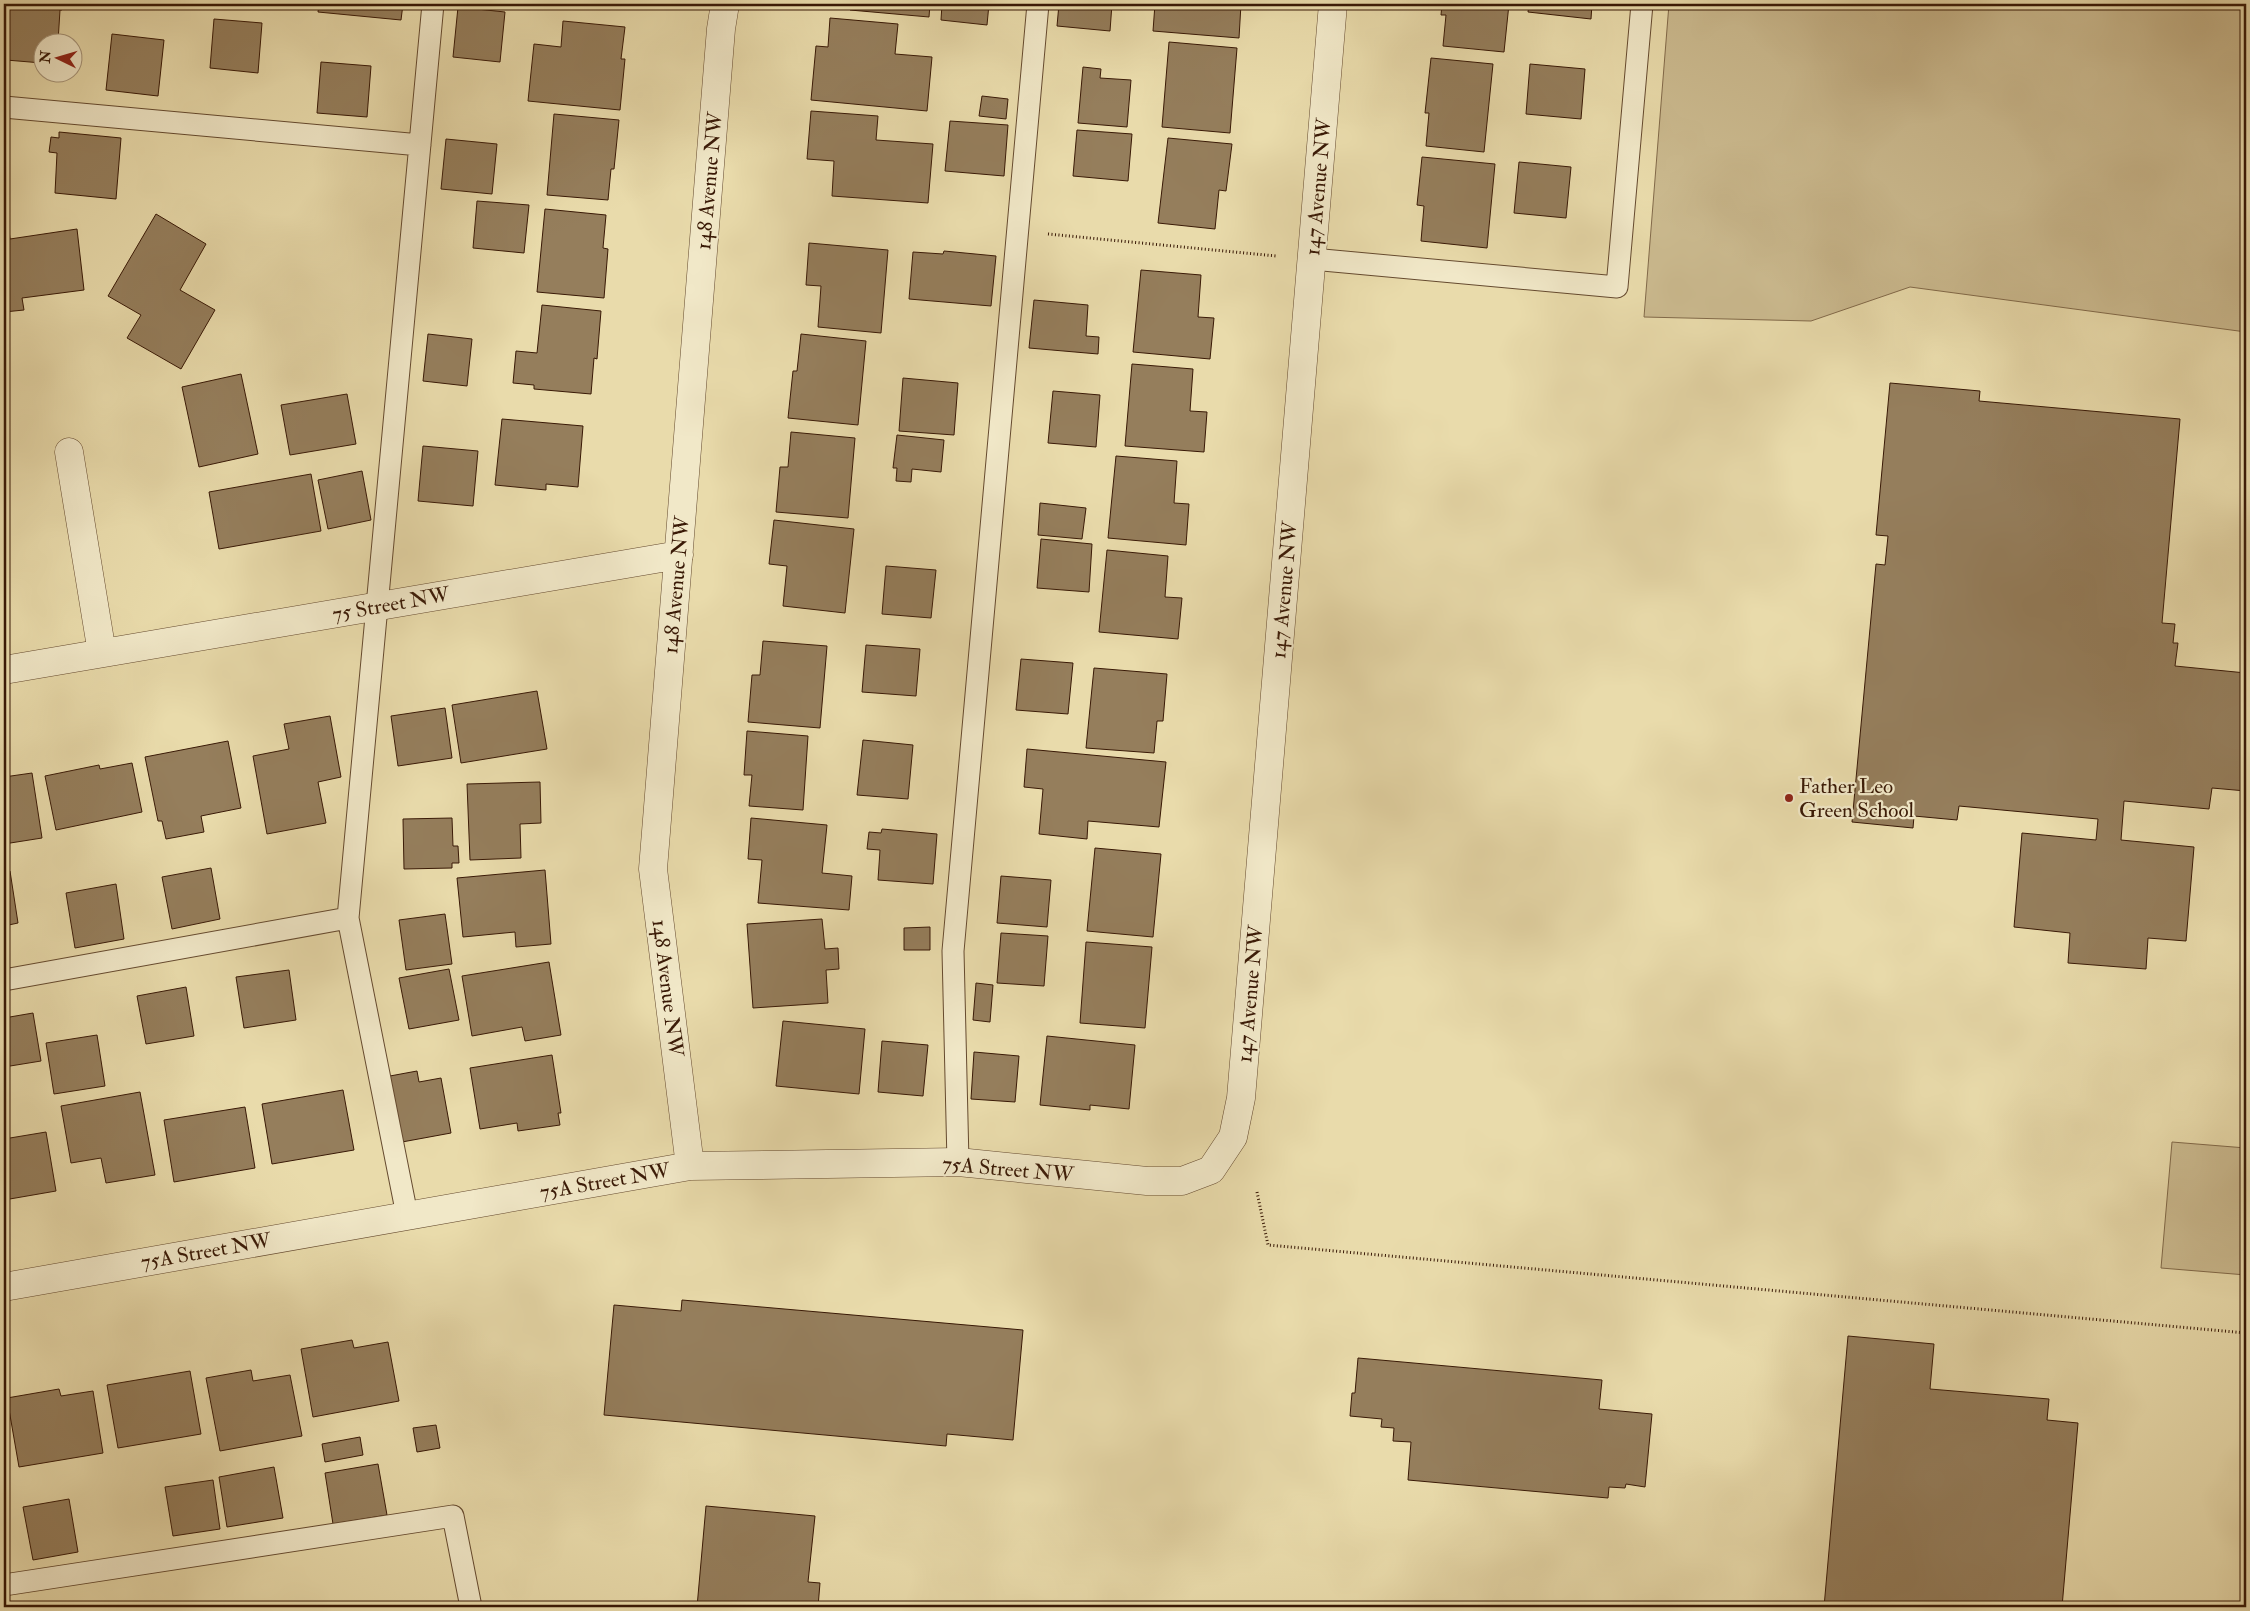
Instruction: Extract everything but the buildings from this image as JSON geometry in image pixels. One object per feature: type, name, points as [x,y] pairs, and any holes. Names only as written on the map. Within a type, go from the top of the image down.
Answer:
[{"type":"street","name":"148 Avenue NW","points":[[690,1166],[654,869],[720,39],[725,4]]},
{"type":"street","name":"147 Avenue NW","points":[[1211,1170],[1233,1137],[1241,1098],[1333,4]]},
{"type":"street","points":[[69,452],[102,653]]},
{"type":"street","name":"75 Street NW","points":[[4,670],[679,555]]},
{"type":"street","name":"75A Street NW","points":[[4,1287],[690,1166],[958,1162],[1147,1181],[1182,1181],[1211,1170]]},
{"type":"lane","points":[[408,1216],[348,918],[433,4]]},
{"type":"lane","points":[[958,1162],[953,952],[1038,4]]},
{"type":"lane","points":[[1312,260],[1617,287],[1642,4]]},
{"type":"lane","points":[[4,107],[420,145]]},
{"type":"lane","points":[[4,980],[348,918]]},
{"type":"lane","points":[[4,1585],[454,1516],[471,1607]]},
{"type":"path","points":[[1018,231],[1312,260]]},
{"type":"path","points":[[1257,1192],[1268,1244],[2246,1333]]},
{"type":"shaded area","points":[[1669,4],[2246,4],[2246,332],[1910,287],[1811,321],[1644,317]]},
{"type":"shaded area","points":[[2172,1142],[2246,1148],[2246,1275],[2161,1268]]},
{"type":"place","name":"Father Leo Green School","points":[[1789,798]]}]
